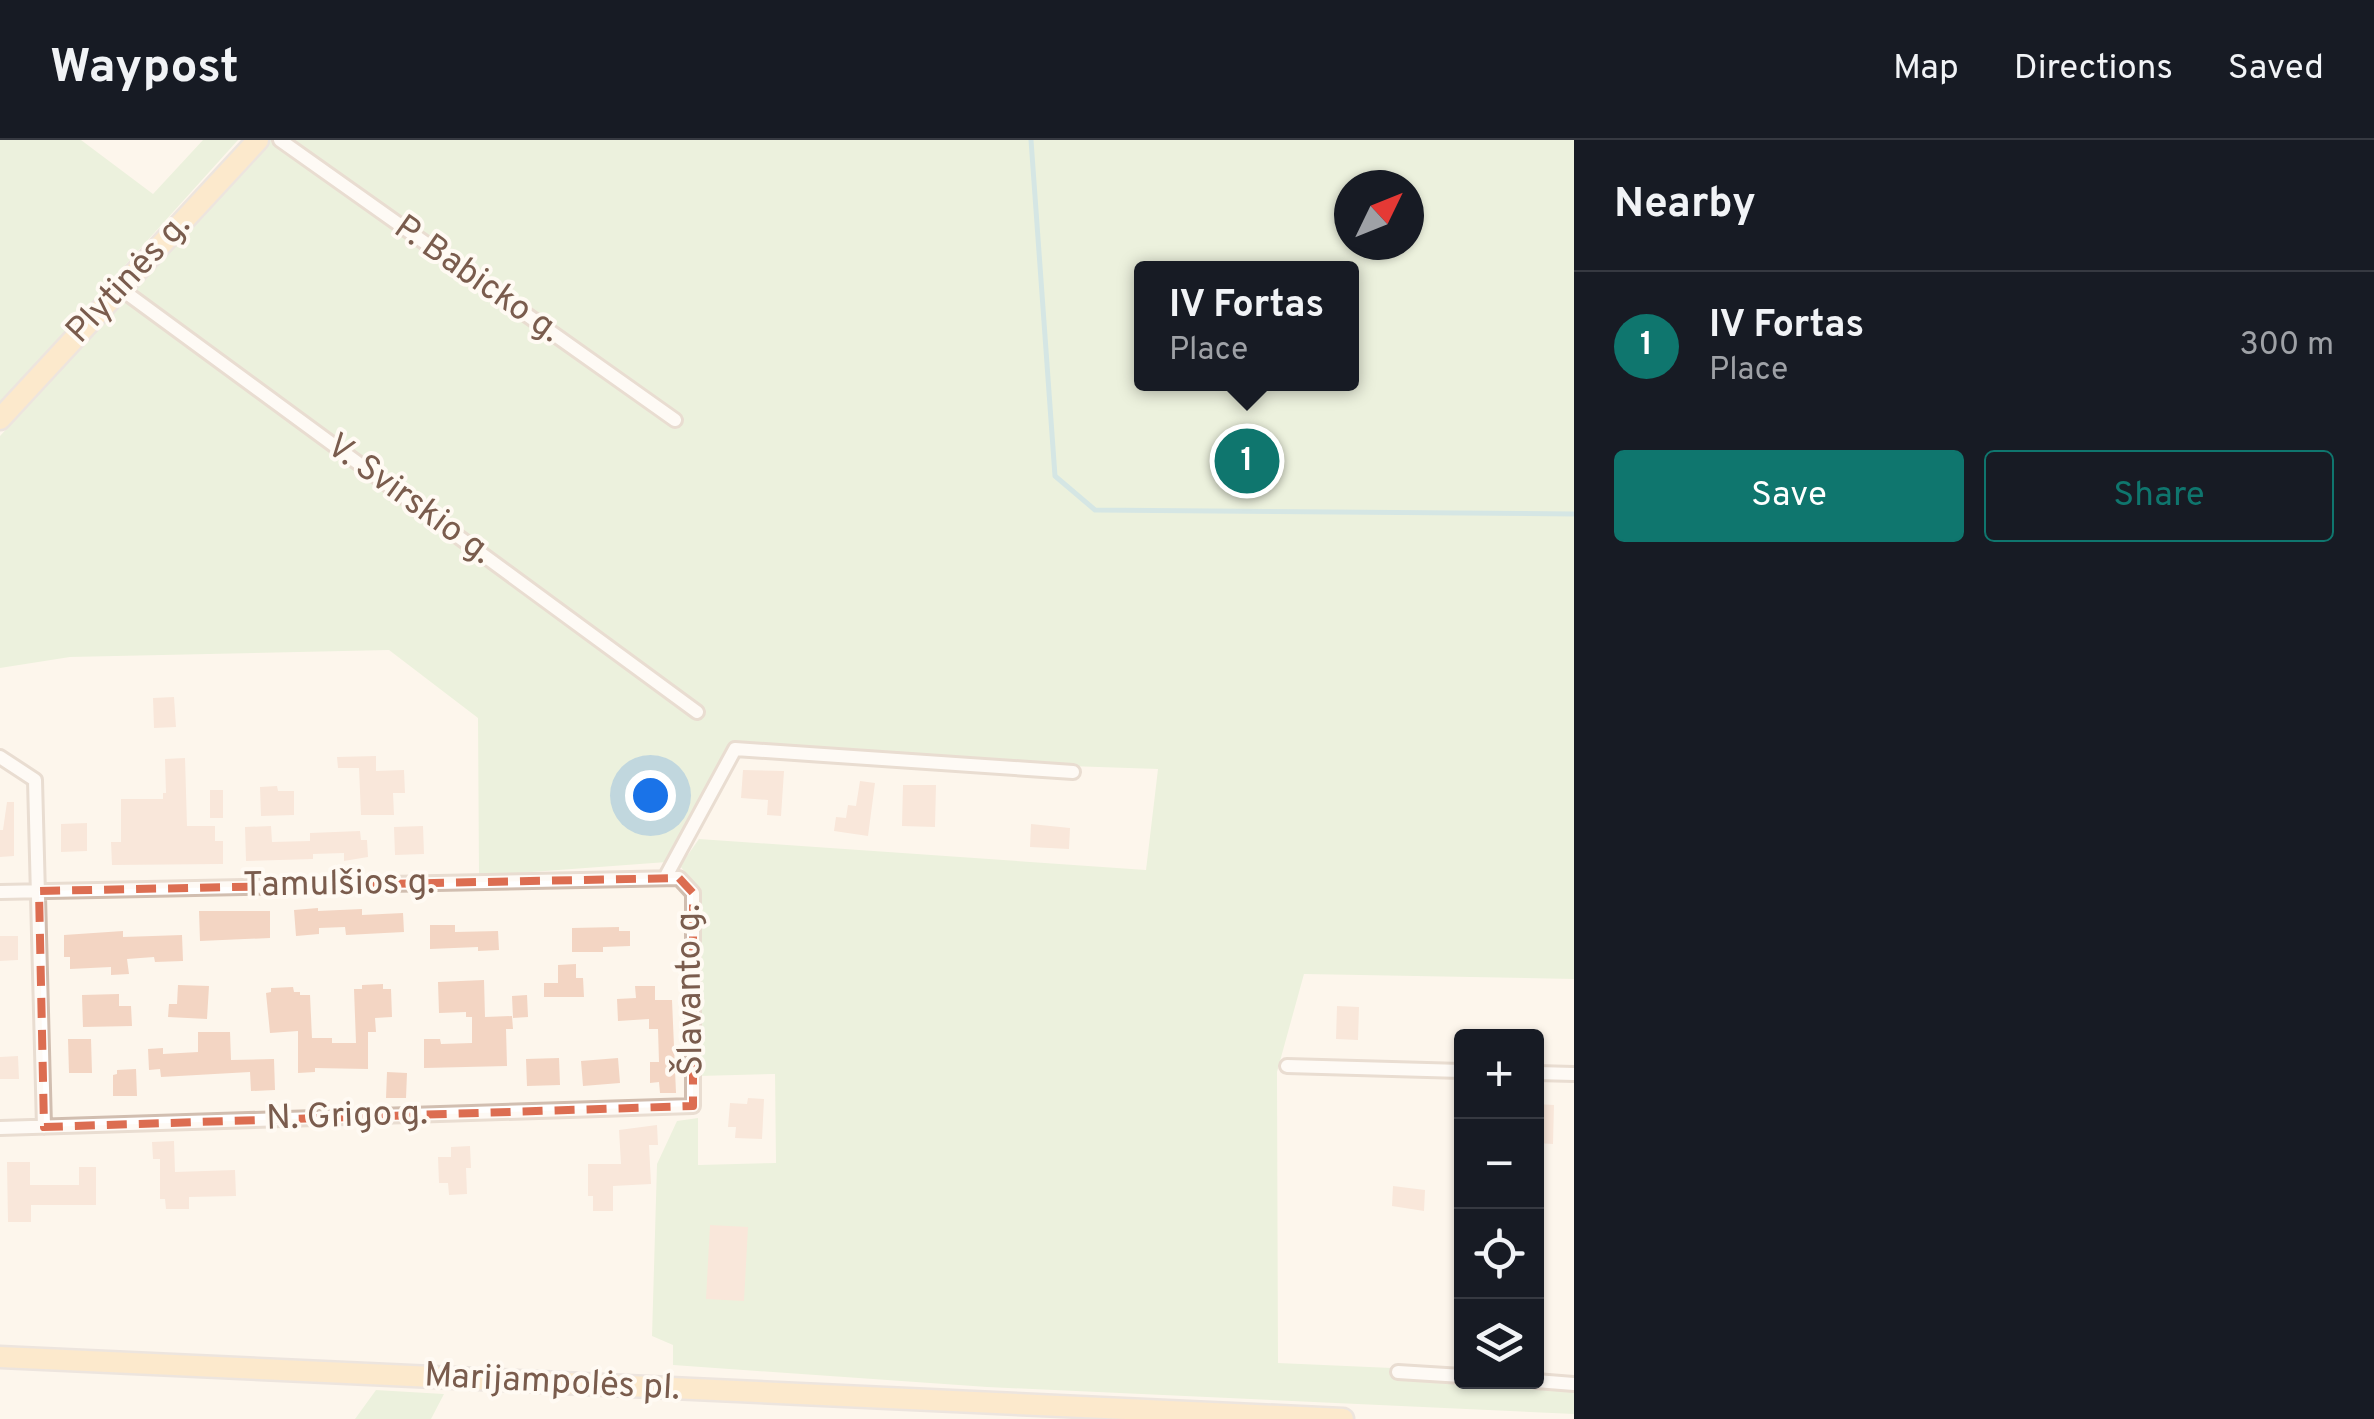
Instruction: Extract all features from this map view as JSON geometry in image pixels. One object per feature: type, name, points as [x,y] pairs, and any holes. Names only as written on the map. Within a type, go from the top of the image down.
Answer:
[{"type":"main road","name":"Plytinės g.","points":[[0,418],[258,140]]},
{"type":"main road","name":"Marijampolės pl.","points":[[0,1357],[1343,1419]]},
{"type":"street","name":"P. Babicko g.","points":[[280,140],[675,420]]},
{"type":"street","name":"V. Svirskio g.","points":[[121,288],[697,712]]},
{"type":"street","points":[[672,878],[735,749],[1073,772]]},
{"type":"street","points":[[0,757],[34,780],[44,1127]]},
{"type":"street","name":"Tamulšios g.","points":[[0,892],[672,878]]},
{"type":"street","name":"Šlavanto g.","points":[[672,878],[693,893],[694,1106]]},
{"type":"street","points":[[1287,1066],[1454,1071]]},
{"type":"street","points":[[1544,1073],[1574,1074]]},
{"type":"street","name":"N. Grigo g.","points":[[0,1128],[694,1106]]},
{"type":"street","points":[[1398,1372],[1454,1376]]},
{"type":"street","points":[[1544,1382],[1574,1384]]},
{"type":"highlighted area","points":[[679,878],[693,893],[693,1106],[44,1127],[39,891]]},
{"type":"green space","points":[[0,140],[81,140],[153,194],[203,140],[238,140],[0,404]]},
{"type":"green space","points":[[270,140],[1574,140],[1574,979],[1304,974],[1277,1072],[1278,1363],[1454,1371],[1454,1389],[1544,1389],[1544,1374],[1574,1376],[1574,1414],[987,1387],[673,1365],[673,1345],[652,1336],[657,1164],[677,1121],[698,1118],[698,1165],[776,1163],[775,1074],[699,1076],[701,891],[680,866],[699,839],[1146,870],[1158,769],[1010,764],[738,744],[728,747],[667,862],[479,876],[478,718],[389,650],[70,657],[0,668],[0,436]]},
{"type":"green space","points":[[376,1390],[444,1394],[431,1419],[355,1419]]},
{"type":"building","points":[[174,697],[176,727],[154,728],[153,698]]},
{"type":"building","points":[[376,756],[376,771],[404,770],[405,793],[393,793],[394,815],[361,815],[359,768],[338,768],[337,757]]},
{"type":"building","points":[[185,758],[187,826],[215,826],[215,841],[223,841],[223,864],[112,865],[111,842],[121,842],[121,799],[163,799],[165,759]]},
{"type":"building","points":[[743,770],[784,771],[781,816],[767,815],[768,800],[741,798]]},
{"type":"building","points":[[860,781],[875,783],[868,836],[834,831],[836,817],[846,818],[848,805],[856,806]]},
{"type":"building","points":[[903,785],[936,785],[935,827],[902,826]]},
{"type":"building","points":[[277,786],[278,791],[294,791],[294,815],[261,816],[260,787]]},
{"type":"building","points":[[210,790],[223,790],[223,818],[210,818]]},
{"type":"building","points":[[7,802],[14,802],[14,856],[0,857],[0,830]]},
{"type":"building","points":[[87,823],[87,851],[61,852],[61,824]]},
{"type":"building","points":[[1031,824],[1070,828],[1069,849],[1030,847]]},
{"type":"building","points":[[271,826],[272,842],[310,841],[310,833],[360,831],[361,840],[367,840],[368,857],[344,861],[344,853],[313,854],[313,859],[246,861],[245,827]]},
{"type":"building","points":[[423,826],[424,854],[395,855],[394,827]]},
{"type":"building","points":[[362,909],[362,915],[403,913],[404,932],[346,935],[345,927],[319,928],[319,934],[296,936],[294,910]]},
{"type":"building","points":[[199,911],[270,911],[270,938],[200,941]]},
{"type":"building","points":[[430,925],[455,925],[455,932],[498,931],[499,950],[430,949]]},
{"type":"building","points":[[619,927],[619,931],[630,931],[630,946],[603,947],[603,952],[572,952],[572,928]]},
{"type":"building","points":[[123,931],[123,937],[182,935],[183,961],[127,959],[129,974],[111,975],[111,967],[70,969],[70,957],[64,957],[64,935]]},
{"type":"building","points":[[0,936],[18,936],[18,960],[0,961]]},
{"type":"building","points":[[576,964],[576,978],[583,978],[584,997],[544,997],[544,983],[558,983],[558,965]]},
{"type":"building","points":[[484,980],[485,1017],[512,1016],[513,1029],[506,1029],[507,1066],[424,1068],[424,1039],[440,1039],[441,1044],[472,1043],[472,1017],[466,1017],[466,1012],[439,1013],[438,982]]},
{"type":"building","points":[[383,984],[383,989],[391,989],[392,1017],[375,1018],[376,1032],[368,1032],[368,1069],[315,1068],[315,1072],[298,1073],[298,1031],[270,1033],[266,993],[271,988],[293,987],[300,995],[310,995],[312,1038],[356,1043],[354,989]]},
{"type":"building","points":[[178,985],[209,986],[207,1019],[168,1017],[169,1004],[177,1004]]},
{"type":"building","points":[[635,986],[655,986],[655,1000],[672,1000],[676,1093],[660,1093],[659,1082],[650,1083],[650,1062],[659,1062],[658,1029],[649,1029],[649,1019],[618,1021],[617,999],[636,998]]},
{"type":"building","points":[[119,994],[119,1006],[131,1006],[132,1026],[83,1027],[82,995]]},
{"type":"building","points":[[527,995],[528,1017],[513,1018],[512,996]]},
{"type":"building","points":[[1337,1006],[1359,1007],[1358,1040],[1336,1039]]},
{"type":"building","points":[[198,1032],[230,1032],[231,1060],[274,1059],[275,1090],[251,1091],[250,1072],[161,1077],[160,1069],[149,1070],[148,1049],[163,1048],[163,1054],[198,1052]]},
{"type":"building","points":[[68,1039],[91,1039],[92,1073],[69,1073]]},
{"type":"building","points":[[18,1056],[19,1079],[0,1079],[0,1057]]},
{"type":"building","points":[[559,1058],[560,1085],[527,1086],[526,1059]]},
{"type":"building","points":[[618,1058],[620,1083],[583,1086],[581,1061]]},
{"type":"building","points":[[136,1069],[137,1096],[113,1096],[113,1075],[117,1070]]},
{"type":"building","points":[[387,1072],[407,1073],[406,1098],[386,1098]]},
{"type":"building","points":[[748,1098],[764,1099],[762,1139],[735,1138],[736,1127],[728,1127],[730,1103],[747,1104]]},
{"type":"building","points":[[1544,1104],[1554,1105],[1553,1144],[1544,1143]]},
{"type":"building","points":[[657,1125],[658,1145],[649,1145],[651,1184],[613,1186],[613,1211],[593,1211],[593,1196],[588,1196],[588,1164],[621,1164],[619,1130]]},
{"type":"building","points":[[174,1141],[175,1172],[235,1170],[236,1196],[189,1197],[189,1209],[166,1209],[165,1199],[160,1199],[160,1159],[153,1159],[152,1142]]},
{"type":"building","points":[[470,1146],[467,1194],[449,1195],[448,1183],[439,1183],[438,1157],[451,1157],[451,1147]]},
{"type":"building","points":[[7,1162],[30,1162],[30,1185],[79,1185],[79,1167],[96,1167],[96,1205],[31,1205],[31,1222],[8,1222]]},
{"type":"building","points":[[1393,1186],[1425,1190],[1424,1211],[1392,1206]]},
{"type":"building","points":[[710,1225],[748,1227],[744,1301],[706,1299]]},
{"type":"waterway","points":[[1031,140],[1055,476],[1095,510],[1574,514]]},
{"type":"place","name":"IV Fortas","points":[[1247,461]]}]
